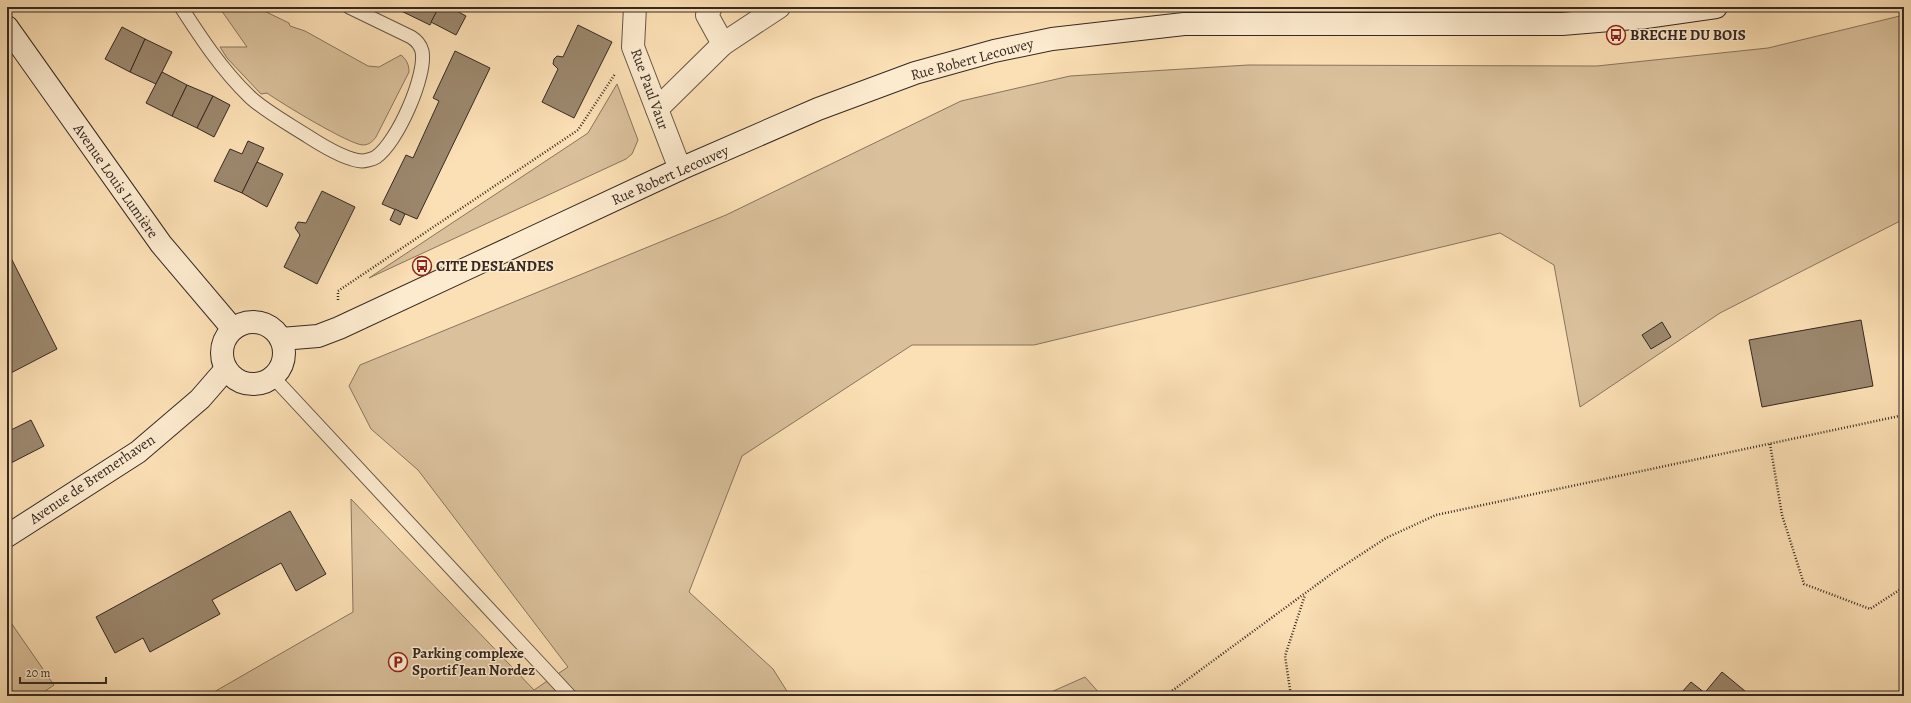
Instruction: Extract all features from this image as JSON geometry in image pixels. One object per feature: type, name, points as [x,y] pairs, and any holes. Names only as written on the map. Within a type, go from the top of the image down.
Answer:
[{"type":"street","name":"Rue Paul Vaur","points":[[635,7],[633,47],[680,169]]},
{"type":"street","points":[[711,7],[707,15],[723,44]]},
{"type":"street","points":[[657,109],[723,44],[779,7]]},
{"type":"street","name":"Rue Robert Lecouvey","points":[[281,339],[318,336],[339,328],[680,169],[818,109],[915,73],[994,51],[1052,39],[1184,24],[1562,24],[1646,12],[1716,7]]},
{"type":"street","name":"Avenue Louis Lumière","points":[[7,27],[161,244],[233,329]]},
{"type":"street","points":[[256,322],[266,325],[281,339],[284,349],[280,369],[273,377],[264,382],[254,384],[244,383],[235,379],[226,369],[221,353],[223,343],[233,329],[245,323],[256,322]]},
{"type":"street","name":"Avenue de Bremerhaven","points":[[7,536],[138,452],[200,400],[226,369]]},
{"type":"lane","points":[[181,7],[223,67],[250,97],[322,146],[345,156],[362,160],[375,158],[387,147],[412,102],[417,83],[422,50],[418,42],[411,37],[349,7]]},
{"type":"lane","points":[[273,377],[570,696]]},
{"type":"path","points":[[339,328],[338,291],[578,130],[633,47]]},
{"type":"path","points":[[1165,696],[1334,572],[1386,538],[1436,515],[1904,416]]},
{"type":"path","points":[[1770,444],[1782,515],[1804,584],[1870,609],[1904,587]]},
{"type":"path","points":[[1291,696],[1285,656],[1305,594]]},
{"type":"shaded area","points":[[219,7],[256,7],[289,23],[290,26],[305,31],[368,66],[379,67],[401,55],[409,67],[409,72],[376,137],[365,145],[356,143],[315,123],[267,93],[261,94],[227,58],[220,47],[247,47]]},
{"type":"shaded area","points":[[1904,15],[1904,219],[1720,313],[1580,407],[1554,265],[1500,233],[1034,345],[912,345],[742,456],[689,592],[773,669],[790,696],[207,696],[353,612],[351,499],[534,690],[568,667],[418,470],[371,429],[349,386],[360,365],[726,215],[961,101],[1070,76],[1248,65],[1597,66],[1768,48]]},
{"type":"shaded area","points":[[617,84],[638,140],[632,154],[626,159],[369,278],[588,133]]},
{"type":"shaded area","points":[[7,617],[54,685],[38,696],[7,696]]},
{"type":"shaded area","points":[[1085,677],[1102,696],[1042,696]]},
{"type":"building","points":[[393,7],[439,7],[430,25]]},
{"type":"building","points":[[439,7],[449,7],[466,16],[456,35],[431,22]]},
{"type":"building","points":[[578,25],[612,42],[574,118],[542,102],[558,69],[553,64],[554,59],[557,56],[563,57]]},
{"type":"building","points":[[122,27],[145,39],[130,72],[105,59]]},
{"type":"building","points":[[145,39],[172,52],[156,84],[130,72]]},
{"type":"building","points":[[455,51],[490,68],[417,219],[382,204],[406,155],[413,158],[439,101],[433,98]]},
{"type":"building","points":[[162,72],[187,85],[172,116],[146,103]]},
{"type":"building","points":[[187,85],[213,96],[197,128],[172,116]]},
{"type":"building","points":[[213,96],[230,105],[214,137],[197,128]]},
{"type":"building","points":[[248,141],[264,148],[242,193],[214,181],[230,149],[242,154]]},
{"type":"building","points":[[257,162],[283,174],[267,207],[242,193]]},
{"type":"building","points":[[322,191],[355,207],[317,284],[284,267],[300,235],[295,228],[298,222],[306,223]]},
{"type":"building","points":[[395,209],[405,214],[400,225],[390,220]]},
{"type":"building","points":[[7,250],[57,349],[7,375]]},
{"type":"building","points":[[1861,320],[1873,386],[1762,407],[1749,340]]},
{"type":"building","points":[[1662,322],[1671,337],[1651,349],[1642,335]]},
{"type":"building","points":[[31,420],[44,446],[7,465],[7,432]]},
{"type":"building","points":[[290,511],[326,574],[296,591],[281,563],[212,600],[220,614],[150,652],[143,638],[115,653],[96,617]]},
{"type":"building","points":[[1722,672],[1751,696],[1702,696]]},
{"type":"building","points":[[1691,682],[1705,693],[1702,696],[1687,696],[1682,692]]},
{"type":"place","name":"BRECHE DU BOIS","points":[[1616,35]]},
{"type":"place","name":"CITE DESLANDES","points":[[422,266]]},
{"type":"place","name":"Parking complexe Sportif Jean Nordez","points":[[398,662]]}]
